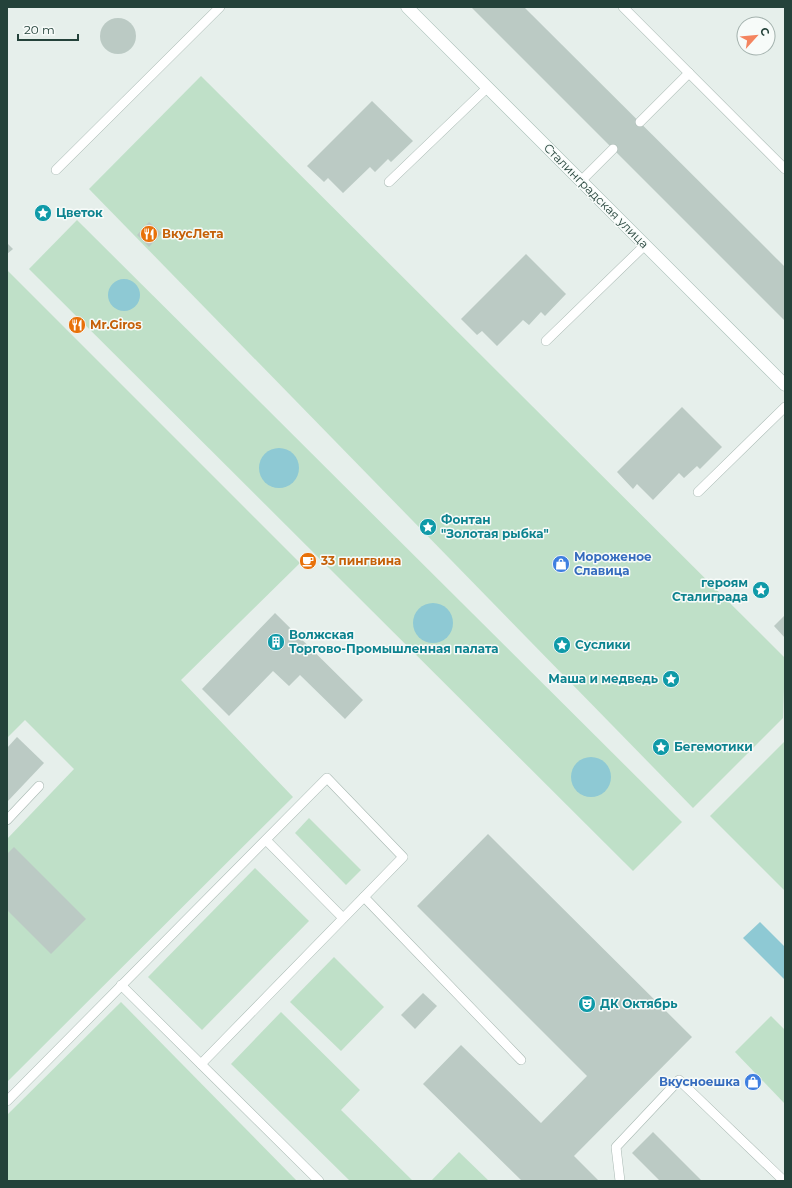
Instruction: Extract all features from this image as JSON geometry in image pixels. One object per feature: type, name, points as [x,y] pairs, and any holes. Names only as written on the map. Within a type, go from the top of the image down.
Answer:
[{"type":"street","name":"Сталинградская улица","points":[[407,7],[488,86],[785,385]]},
{"type":"lane","points":[[56,170],[220,7]]},
{"type":"lane","points":[[623,7],[785,169]]},
{"type":"lane","points":[[640,122],[689,73]]},
{"type":"lane","points":[[389,182],[488,86]]},
{"type":"lane","points":[[581,181],[613,149]]},
{"type":"lane","points":[[546,341],[645,245]]},
{"type":"lane","points":[[698,492],[785,407]]},
{"type":"lane","points":[[7,1101],[327,778],[403,857],[201,1064]]},
{"type":"lane","points":[[7,820],[39,786]]},
{"type":"lane","points":[[266,840],[343,918]]},
{"type":"lane","points":[[364,897],[521,1060]]},
{"type":"lane","points":[[121,985],[319,1181]]},
{"type":"lane","points":[[620,1181],[616,1147],[679,1080],[784,1181]]},
{"type":"green space","points":[[201,76],[785,658],[783,718],[693,808],[89,189]]},
{"type":"green space","points":[[77,220],[682,822],[633,871],[29,269]]},
{"type":"green space","points":[[7,270],[300,563],[181,680],[293,797],[7,1082],[7,839],[74,769],[25,720],[7,738]]},
{"type":"green space","points":[[785,741],[785,891],[710,816]]},
{"type":"green space","points":[[309,818],[361,870],[346,885],[295,833]]},
{"type":"green space","points":[[255,868],[309,921],[202,1030],[148,977]]},
{"type":"green space","points":[[334,957],[384,1007],[341,1051],[290,1002]]},
{"type":"green space","points":[[121,1002],[297,1181],[7,1181],[7,1115]]},
{"type":"green space","points":[[281,1012],[360,1090],[341,1110],[413,1181],[350,1181],[231,1064]]},
{"type":"green space","points":[[771,1016],[785,1030],[785,1104],[735,1052]]},
{"type":"green space","points":[[459,1152],[489,1181],[431,1181]]},
{"type":"water","points":[[121,279],[127,279],[136,283],[140,295],[136,307],[127,311],[121,311],[112,307],[108,298],[108,292],[112,283]]},
{"type":"water","points":[[279,448],[287,450],[293,454],[297,460],[299,468],[297,476],[293,482],[287,486],[279,488],[271,486],[265,482],[261,476],[259,468],[261,460],[265,454],[271,450]]},
{"type":"water","points":[[433,603],[444,606],[450,612],[453,623],[450,634],[444,640],[433,643],[422,640],[416,634],[413,623],[416,612],[422,606]]},
{"type":"water","points":[[591,757],[599,759],[605,763],[609,769],[611,777],[609,785],[605,791],[599,795],[591,797],[583,795],[577,791],[573,785],[571,777],[573,769],[577,763],[583,759]]},
{"type":"water","points":[[760,922],[785,947],[785,980],[743,938]]},
{"type":"building","points":[[471,7],[524,7],[785,267],[785,321]]},
{"type":"building","points":[[121,18],[131,23],[135,29],[135,43],[131,49],[125,53],[115,54],[105,49],[101,43],[100,33],[105,23],[111,19]]},
{"type":"building","points":[[372,101],[413,141],[391,162],[388,159],[375,172],[370,167],[343,193],[328,178],[324,182],[307,166]]},
{"type":"building","name":"ВкусЛета","points":[[149,222],[162,233],[149,247],[137,235]]},
{"type":"building","points":[[7,243],[13,249],[7,254]]},
{"type":"building","points":[[526,254],[566,294],[545,316],[541,312],[529,325],[523,320],[497,346],[482,331],[477,335],[461,319]]},
{"type":"building","points":[[682,407],[722,447],[700,469],[697,466],[684,478],[679,473],[653,500],[637,484],[633,489],[617,472]]},
{"type":"building","name":"33 пингвина","points":[[307,553],[316,562],[309,570],[300,561]]},
{"type":"building","name":"Волжская Торгово-Промышленная палата","points":[[275,613],[363,700],[345,719],[300,675],[289,686],[273,671],[229,716],[202,689]]},
{"type":"building","points":[[785,615],[785,638],[774,626]]},
{"type":"building","points":[[17,737],[44,763],[7,802],[7,748]]},
{"type":"building","name":"ДК Октябрь","points":[[488,834],[692,1037],[574,1156],[599,1181],[522,1181],[423,1084],[461,1045],[541,1123],[587,1076],[417,906]]},
{"type":"building","points":[[14,847],[86,919],[51,954],[7,910],[7,854]]},
{"type":"building","points":[[423,993],[437,1006],[415,1029],[401,1015]]},
{"type":"building","points":[[653,1132],[702,1181],[660,1181],[632,1153]]},
{"type":"place","name":"Цветок","points":[[43,213]]},
{"type":"place","name":"ВкусЛета","points":[[149,234]]},
{"type":"place","name":"Mr.Giros","points":[[77,325]]},
{"type":"place","name":"Фонтан \"Золотая рыбка\"","points":[[428,527]]},
{"type":"place","name":"33 пингвина","points":[[308,561]]},
{"type":"place","name":"Мороженое Славица","points":[[561,564]]},
{"type":"place","name":"героям Сталиграда","points":[[761,590]]},
{"type":"place","name":"Волжская Торгово-Промышленная палата","points":[[276,642]]},
{"type":"place","name":"Суслики","points":[[562,645]]},
{"type":"place","name":"Маша и медведь","points":[[671,679]]},
{"type":"place","name":"Бегемотики","points":[[661,747]]},
{"type":"place","name":"ДК Октябрь","points":[[587,1004]]},
{"type":"place","name":"Вкусноешка","points":[[753,1082]]}]
